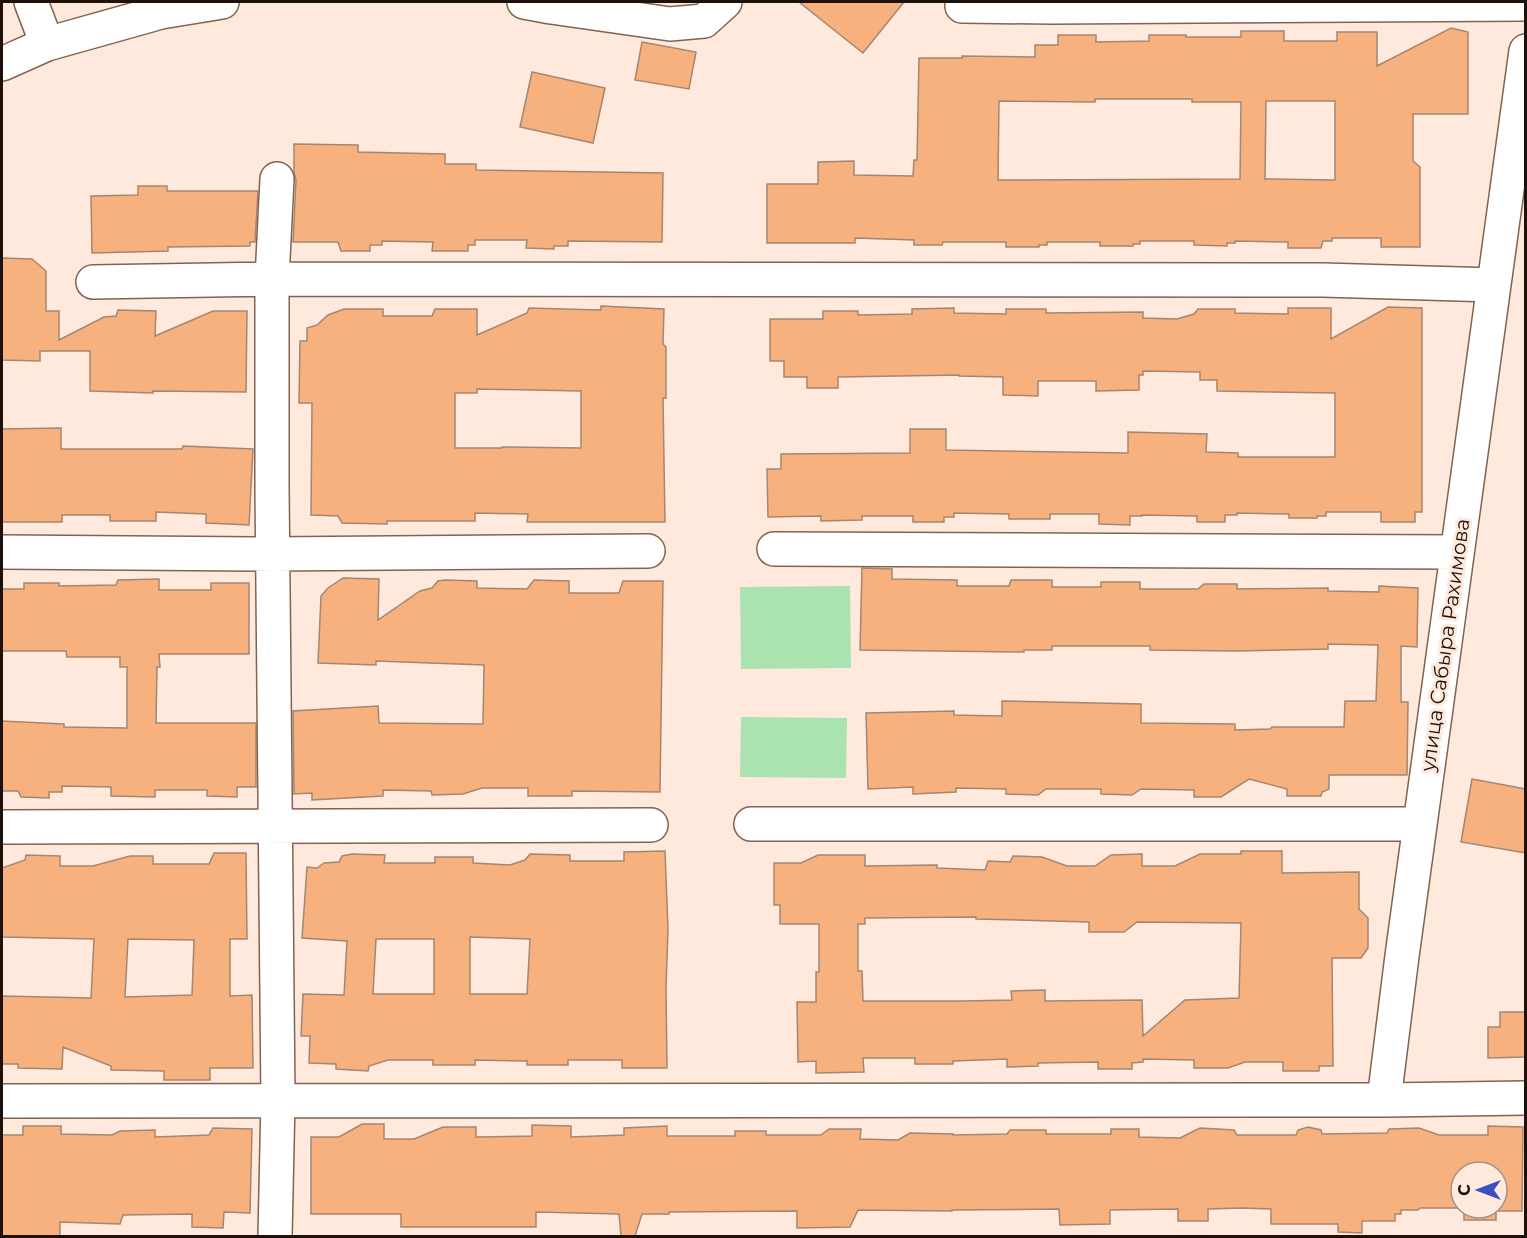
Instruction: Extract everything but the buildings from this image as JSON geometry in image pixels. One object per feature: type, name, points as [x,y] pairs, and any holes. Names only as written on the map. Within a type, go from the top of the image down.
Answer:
[{"type":"street","points":[[31,2],[47,44]]},
{"type":"street","points":[[2,63],[47,44],[161,12],[222,2]]},
{"type":"street","points":[[524,2],[670,24],[704,21],[725,2]]},
{"type":"street","points":[[962,6],[1526,4]]},
{"type":"street","name":"улица Сабыра Рахимова","points":[[1384,1100],[1526,51]]},
{"type":"street","points":[[275,1236],[278,1100],[272,554],[272,279],[277,179]]},
{"type":"street","points":[[93,282],[272,279],[1311,280],[1494,285]]},
{"type":"street","points":[[774,549],[1458,552]]},
{"type":"street","points":[[2,552],[272,554],[648,550]]},
{"type":"street","points":[[751,824],[1420,824]]},
{"type":"street","points":[[2,826],[651,825]]},
{"type":"street","points":[[2,1101],[1526,1098]]},
{"type":"green space","points":[[850,586],[851,668],[741,669],[740,587]]},
{"type":"green space","points":[[741,717],[847,718],[846,778],[740,777]]}]
